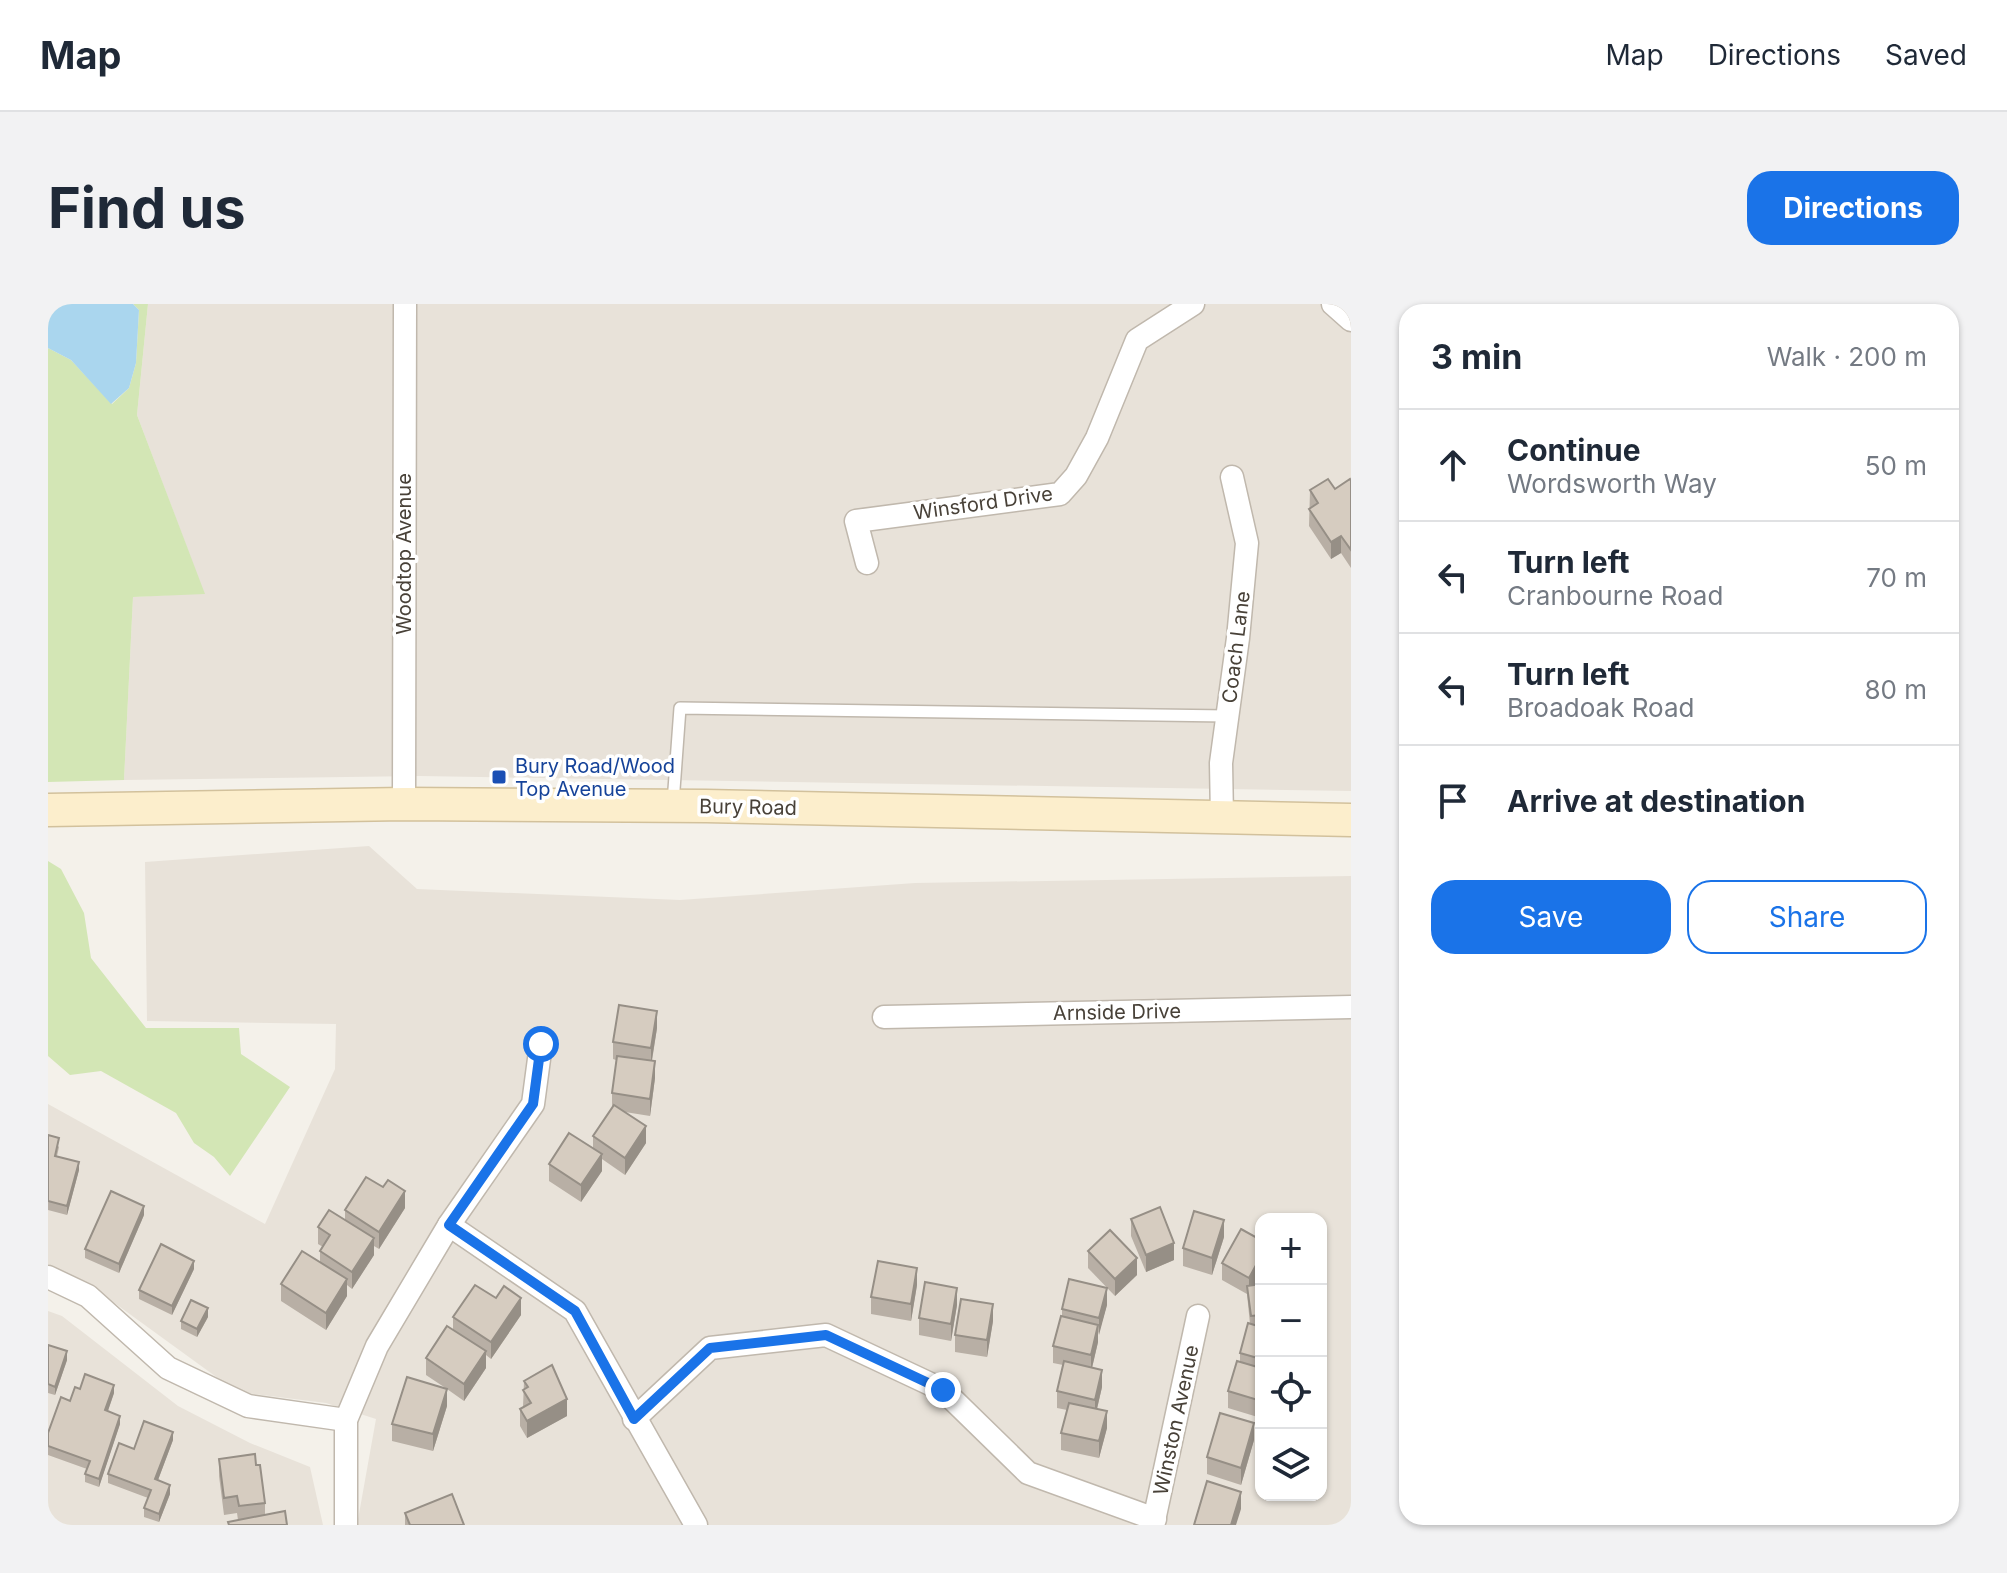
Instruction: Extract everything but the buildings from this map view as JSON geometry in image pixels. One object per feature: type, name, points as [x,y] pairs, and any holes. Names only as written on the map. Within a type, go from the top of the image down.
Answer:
[{"type":"main road","name":"Bury Road","points":[[48,810],[404,804],[672,806],[1351,820]]},
{"type":"street","name":"Woodtop Avenue","points":[[404,804],[405,304]]},
{"type":"street","name":"Winsford Drive","points":[[867,563],[856,521],[1060,494],[1076,476],[1097,438],[1137,340],[1193,304]]},
{"type":"street","points":[[1333,304],[1351,320]]},
{"type":"street","name":"Coach Lane","points":[[1222,818],[1221,763],[1247,543],[1232,477]]},
{"type":"street","name":"Arnside Drive","points":[[884,1017],[1351,1007]]},
{"type":"street","points":[[346,1525],[346,1420],[377,1346],[449,1225],[533,1104],[541,1044]]},
{"type":"street","points":[[449,1225],[575,1311],[696,1525]]},
{"type":"street","points":[[48,1277],[88,1296],[168,1368],[248,1406],[346,1420]]},
{"type":"street","name":"Winston Avenue","points":[[1154,1522],[1198,1316]]},
{"type":"street","points":[[634,1419],[710,1348],[826,1335],[943,1390],[1028,1473],[1154,1522]]},
{"type":"lane","points":[[672,806],[680,708],[1227,716]]},
{"type":"shaded area","points":[[148,304],[1351,304],[1351,791],[420,776],[124,780],[133,597],[204,593],[137,415]]},
{"type":"shaded area","points":[[369,846],[417,889],[680,900],[915,883],[1351,876],[1351,1525],[357,1525],[376,1419],[326,1403],[237,1392],[109,1299],[48,1264],[48,1104],[265,1224],[335,1069],[336,1024],[147,1021],[145,862]]},
{"type":"shaded area","points":[[48,1311],[62,1316],[178,1406],[250,1443],[310,1467],[323,1525],[48,1525]]},
{"type":"green space","points":[[133,304],[148,304],[137,415],[205,594],[133,597],[124,780],[48,782],[48,348],[71,360],[112,404],[129,388],[136,363],[139,310]]},
{"type":"green space","points":[[48,861],[61,869],[84,913],[91,958],[146,1028],[239,1028],[241,1054],[290,1087],[230,1176],[214,1157],[194,1143],[176,1113],[101,1071],[70,1075],[48,1056]]},
{"type":"water","points":[[48,304],[133,304],[139,310],[136,363],[129,388],[111,404],[71,360],[48,348]]},
{"type":"place","name":"Bury Road/Wood Top Avenue","points":[[499,777]]},
{"type":"route","points":[[541,1044],[533,1104],[449,1225],[575,1311],[634,1419],[710,1348],[826,1335],[943,1390]]}]
